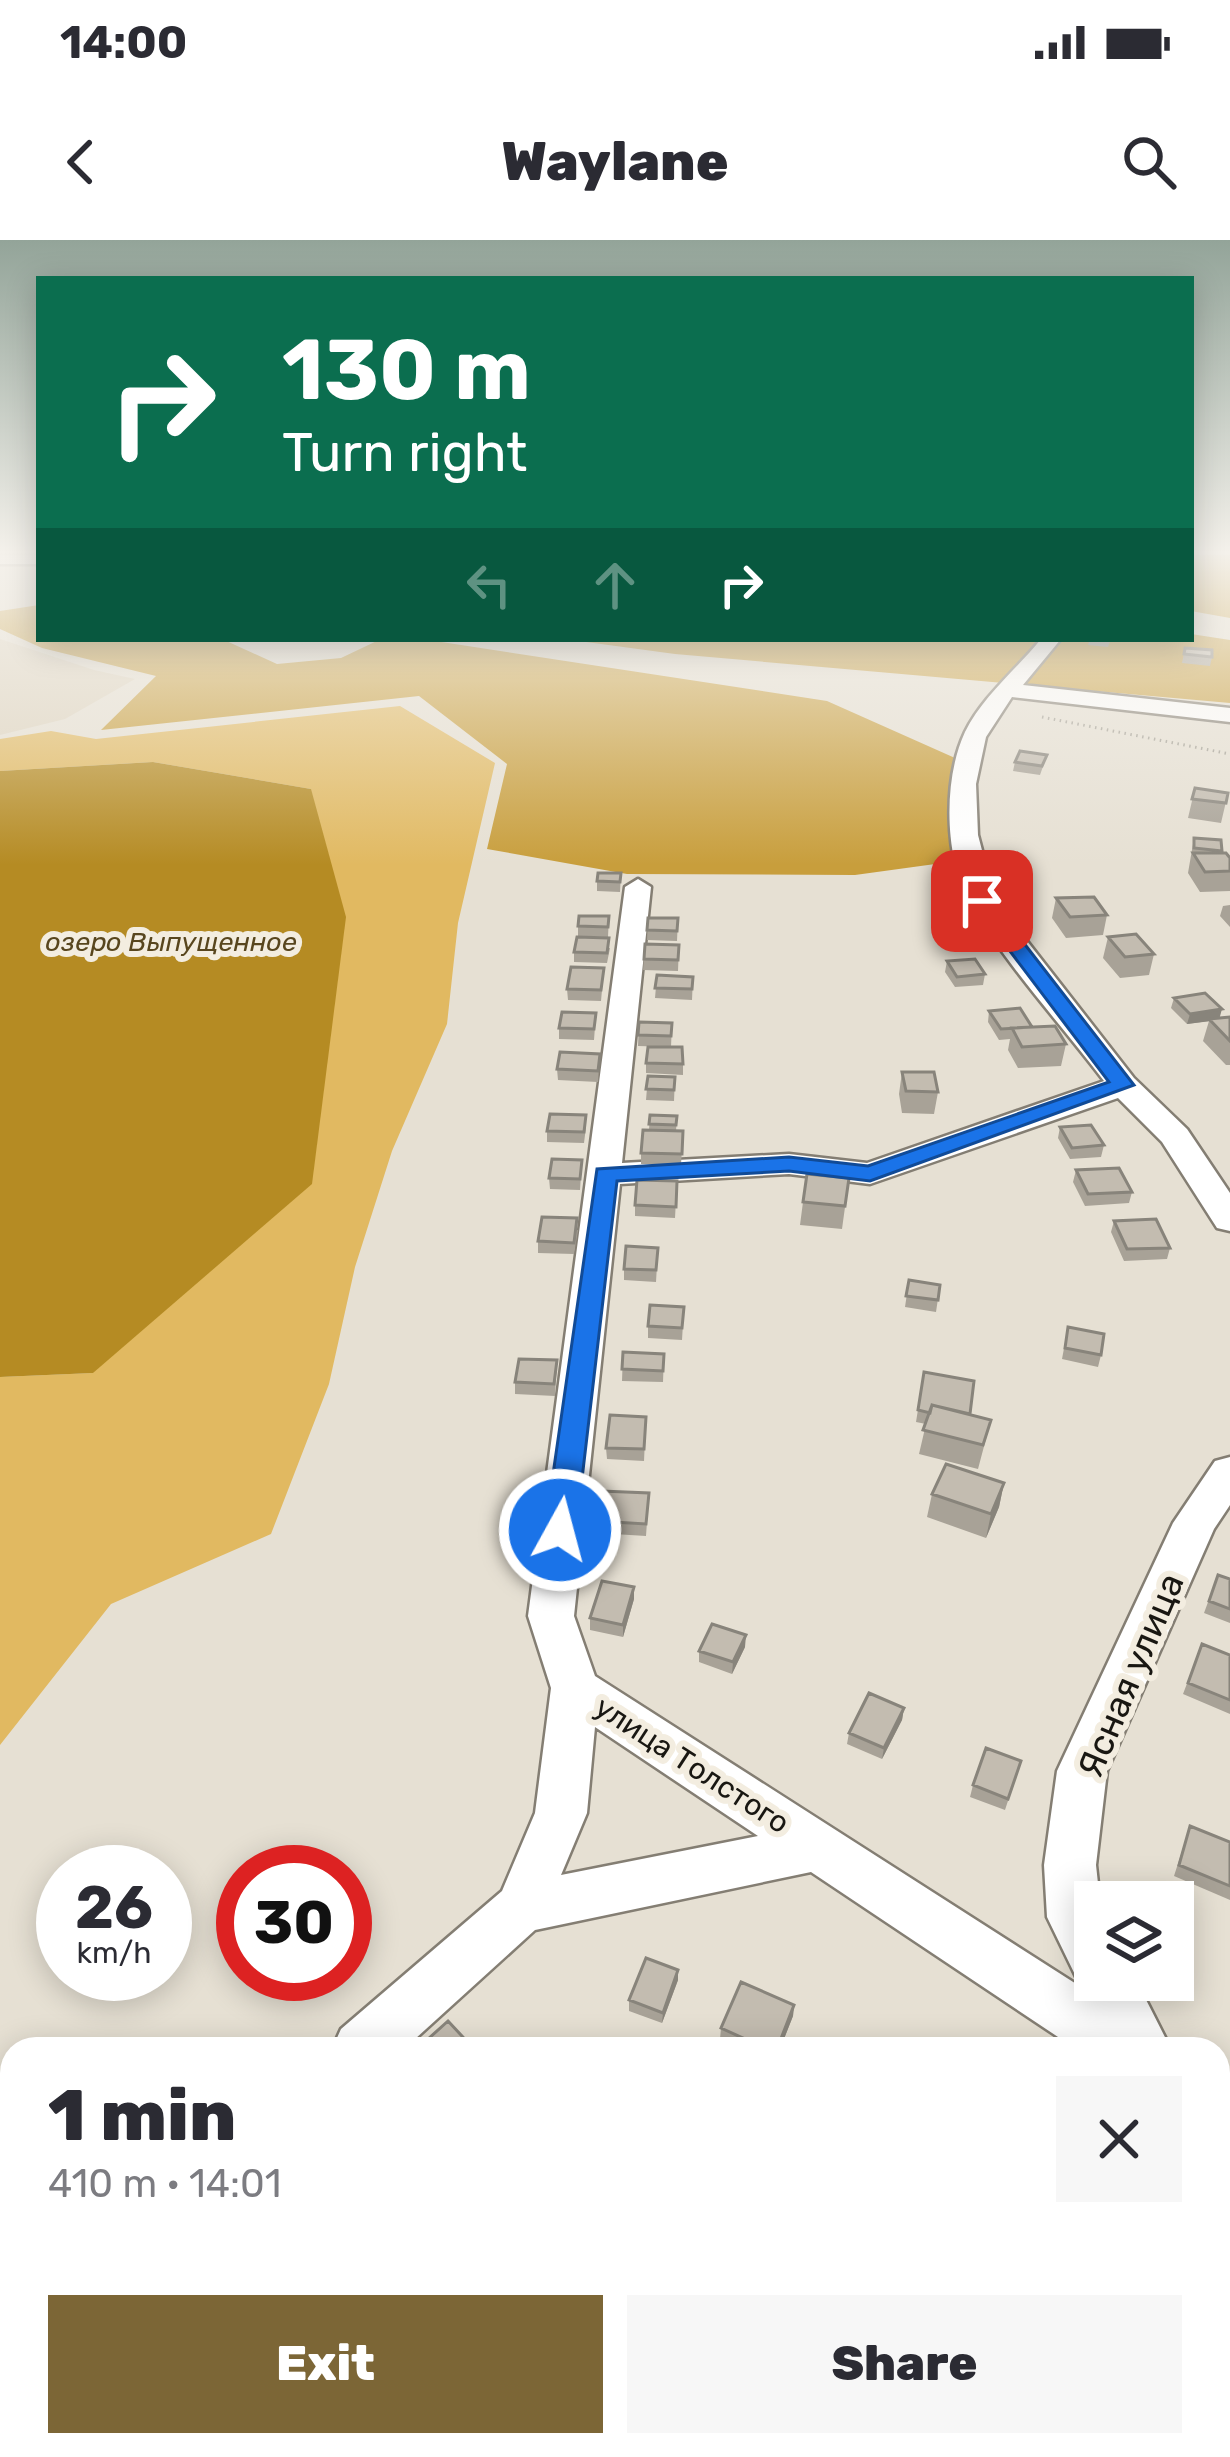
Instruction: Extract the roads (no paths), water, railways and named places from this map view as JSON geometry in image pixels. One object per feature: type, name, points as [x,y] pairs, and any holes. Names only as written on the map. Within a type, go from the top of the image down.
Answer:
[{"type":"street","points":[[1035,658],[976,732],[968,760],[964,839],[982,901],[1123,1085],[1175,1136],[1230,1220]]},
{"type":"street","points":[[1003,696],[1230,716]]},
{"type":"street","name":"улица Толстого","points":[[638,887],[550,1616],[575,1688],[1108,2037]]},
{"type":"street","points":[[606,1174],[789,1164],[870,1174],[1123,1085]]},
{"type":"street","name":"Ясная улица","points":[[1074,1917],[1070,1865],[1082,1771],[1195,1523],[1230,1472]]},
{"type":"street","points":[[375,2037],[520,1908],[561,1813],[575,1688]]},
{"type":"street","points":[[520,1908],[818,1847]]},
{"type":"street","points":[[1117,2001],[1136,2037]]},
{"type":"water","name":"озеро Выпущенное","points":[[153,762],[311,789],[346,917],[312,1184],[93,1373],[0,1377],[0,771]]}]
